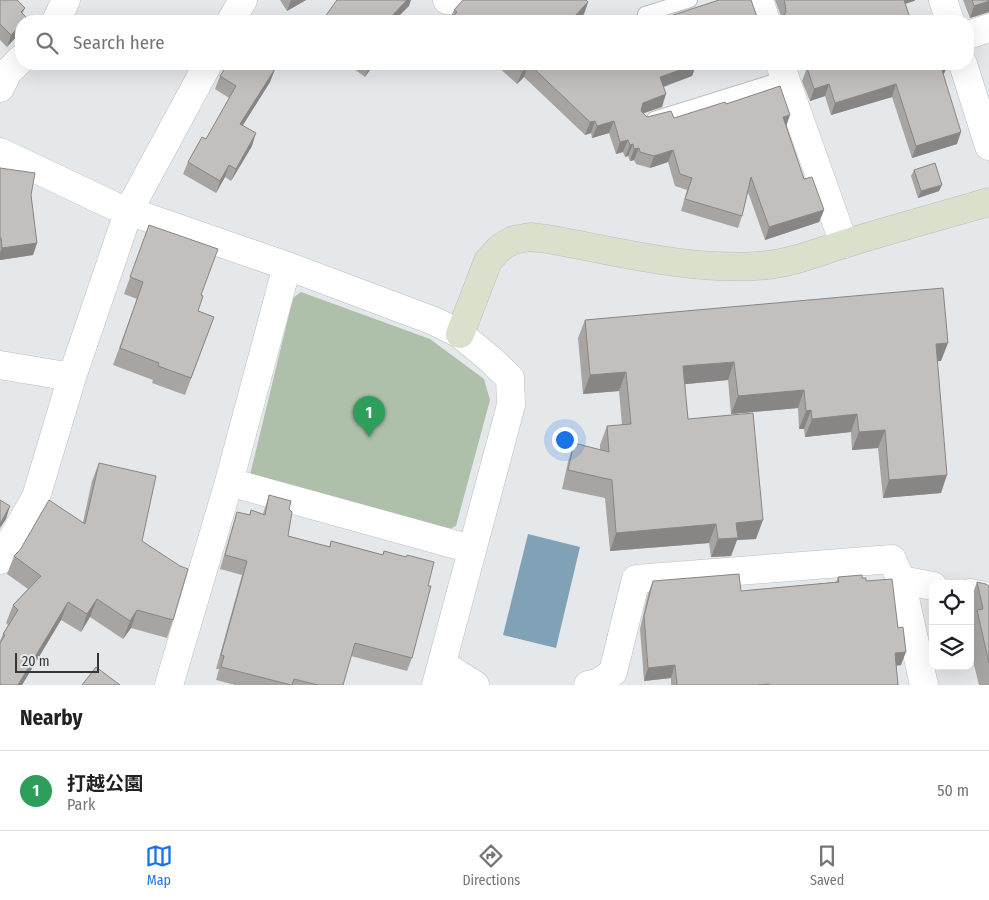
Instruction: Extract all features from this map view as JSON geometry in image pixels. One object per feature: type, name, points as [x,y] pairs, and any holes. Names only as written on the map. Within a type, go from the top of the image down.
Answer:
[{"type":"street","points":[[59,15],[66,0]]},
{"type":"street","points":[[234,15],[243,0]]},
{"type":"street","points":[[759,0],[764,15]]},
{"type":"street","points":[[943,0],[948,15]]},
{"type":"street","points":[[974,33],[989,28]]},
{"type":"street","points":[[0,88],[8,72],[15,65]]},
{"type":"street","points":[[0,560],[36,497],[72,377],[129,210],[205,70]]},
{"type":"street","points":[[966,70],[989,146]]},
{"type":"street","points":[[782,71],[844,244]]},
{"type":"street","points":[[0,152],[114,206],[287,266],[434,321],[460,334],[510,378],[510,405],[439,674],[475,685]]},
{"type":"street","points":[[460,334],[488,261],[500,248],[513,240],[547,239],[695,266],[726,268],[758,266],[805,258],[844,244],[989,202]]},
{"type":"street","points":[[169,685],[229,482],[287,266]]},
{"type":"street","points":[[0,365],[72,377]]},
{"type":"street","points":[[229,482],[471,549]]},
{"type":"street","points":[[588,685],[618,679],[636,579],[892,558],[901,580],[924,685]]},
{"type":"street","points":[[901,580],[929,585]]},
{"type":"street","points":[[974,594],[989,597]]},
{"type":"lane","points":[[645,14],[690,0]]},
{"type":"lane","points":[[645,121],[782,71]]},
{"type":"green space","points":[[301,292],[430,339],[484,379],[490,400],[456,526],[445,531],[250,475],[293,298]]},
{"type":"water","points":[[528,534],[580,547],[556,648],[503,635]]},
{"type":"building","points":[[0,0],[17,0],[25,8],[21,12],[24,15],[15,15],[15,31],[11,35],[0,24]]},
{"type":"building","points":[[337,0],[407,0],[393,15],[326,15]]},
{"type":"building","points":[[463,0],[586,0],[588,2],[576,15],[454,15],[457,12],[454,10]]},
{"type":"building","points":[[719,0],[751,0],[757,15],[673,15]]},
{"type":"building","points":[[784,0],[904,0],[909,15],[784,15],[786,12]]},
{"type":"building","points":[[972,0],[989,0],[989,1],[974,6]]},
{"type":"building","points":[[224,70],[274,70],[240,124],[256,133],[236,169],[229,165],[220,181],[188,162],[202,137],[206,139],[236,86],[220,76]]},
{"type":"building","points":[[535,70],[680,70],[660,77],[666,94],[643,103],[641,111],[647,117],[671,111],[674,118],[725,102],[726,104],[780,86],[790,115],[783,117],[804,179],[812,177],[824,210],[769,227],[751,177],[742,216],[685,199],[692,178],[680,174],[673,150],[654,156],[640,152],[639,148],[634,149],[633,144],[630,145],[628,140],[620,142],[614,121],[597,126],[595,121],[590,122]]},
{"type":"building","points":[[808,70],[942,70],[961,132],[916,146],[896,84],[835,103],[829,84],[814,89]]},
{"type":"building","points":[[935,163],[942,185],[921,191],[914,170]]},
{"type":"building","points":[[0,168],[35,173],[31,195],[37,243],[2,248],[0,238]]},
{"type":"building","points":[[149,225],[218,249],[201,295],[203,296],[198,311],[214,317],[191,378],[158,366],[159,363],[120,348],[143,282],[130,277]]},
{"type":"building","points":[[943,288],[948,343],[936,344],[947,475],[889,480],[885,430],[859,432],[857,414],[812,419],[811,410],[806,411],[804,390],[738,396],[734,362],[683,366],[688,419],[753,413],[763,520],[736,523],[738,538],[718,539],[716,524],[616,533],[612,480],[568,470],[574,443],[609,452],[607,426],[631,424],[626,372],[590,375],[585,320]]},
{"type":"building","points":[[99,463],[156,476],[142,541],[180,566],[188,569],[173,620],[137,610],[130,621],[97,599],[87,614],[68,602],[18,685],[0,685],[0,643],[5,635],[3,634],[18,610],[13,605],[41,576],[14,556],[20,550],[49,500],[85,524]]},
{"type":"building","points":[[269,495],[291,501],[289,509],[292,512],[288,536],[330,547],[331,541],[383,555],[384,551],[434,562],[428,586],[431,586],[412,658],[355,643],[343,685],[318,685],[294,679],[291,685],[221,667],[224,656],[221,655],[247,561],[225,555],[237,512],[250,515],[251,510],[265,515]]},
{"type":"building","points":[[0,500],[10,506],[0,524]]},
{"type":"building","points":[[739,574],[741,591],[839,582],[838,577],[862,575],[862,578],[866,578],[866,581],[892,579],[898,628],[903,627],[906,652],[895,653],[898,685],[677,685],[675,665],[648,668],[644,616],[653,581]]},
{"type":"building","points":[[977,582],[989,586],[989,663],[977,610],[983,609]]},
{"type":"building","points":[[96,667],[120,685],[82,685]]},
{"type":"place","name":"打越公園","points":[[369,437]]}]
